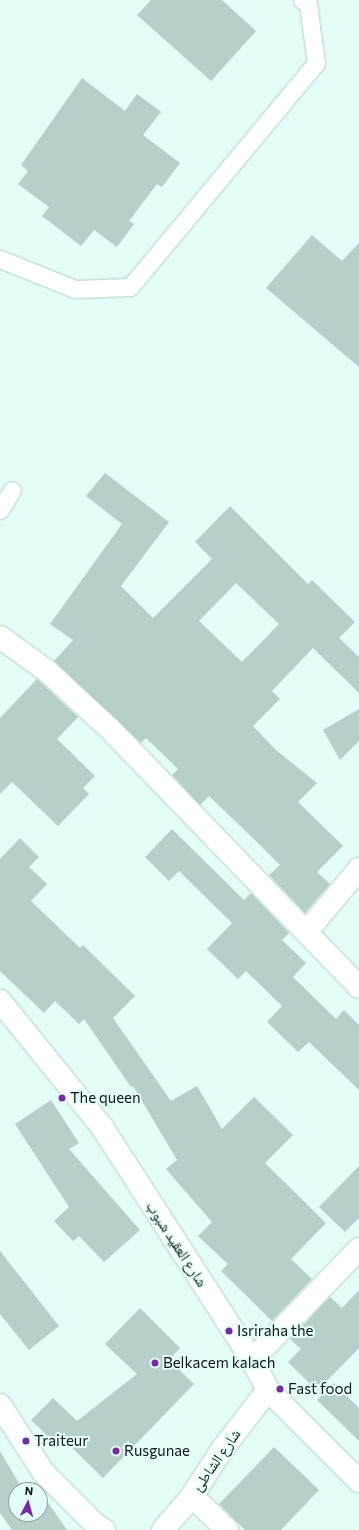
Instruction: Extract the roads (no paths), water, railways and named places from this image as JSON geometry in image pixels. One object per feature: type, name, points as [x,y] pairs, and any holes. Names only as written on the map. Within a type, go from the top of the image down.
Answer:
[{"type":"street","points":[[0,637],[47,671],[108,728],[307,931],[359,987]]},
{"type":"street","points":[[307,931],[359,869]]},
{"type":"street","name":"شارع العقيد شبوب","points":[[0,1001],[102,1127],[252,1360],[268,1390],[359,1481]]},
{"type":"street","points":[[252,1360],[359,1248]]},
{"type":"street","name":"شارع الشاطئ","points":[[163,1530],[192,1496],[221,1451],[268,1390]]},
{"type":"street","points":[[0,1405],[44,1473],[95,1524],[104,1530]]},
{"type":"street","points":[[192,1496],[227,1530]]},
{"type":"lane","points":[[0,259],[75,289],[130,287],[316,63],[308,4],[302,0]]},
{"type":"lane","points":[[0,510],[12,490]]},
{"type":"place","name":"The queen","points":[[62,1098]]},
{"type":"place","name":"Isriraha the","points":[[229,1331]]},
{"type":"place","name":"Belkacem kalach","points":[[155,1363]]},
{"type":"place","name":"Fast food","points":[[280,1389]]},
{"type":"place","name":"Traiteur","points":[[26,1441]]},
{"type":"place","name":"Rusgunae","points":[[116,1451]]}]
